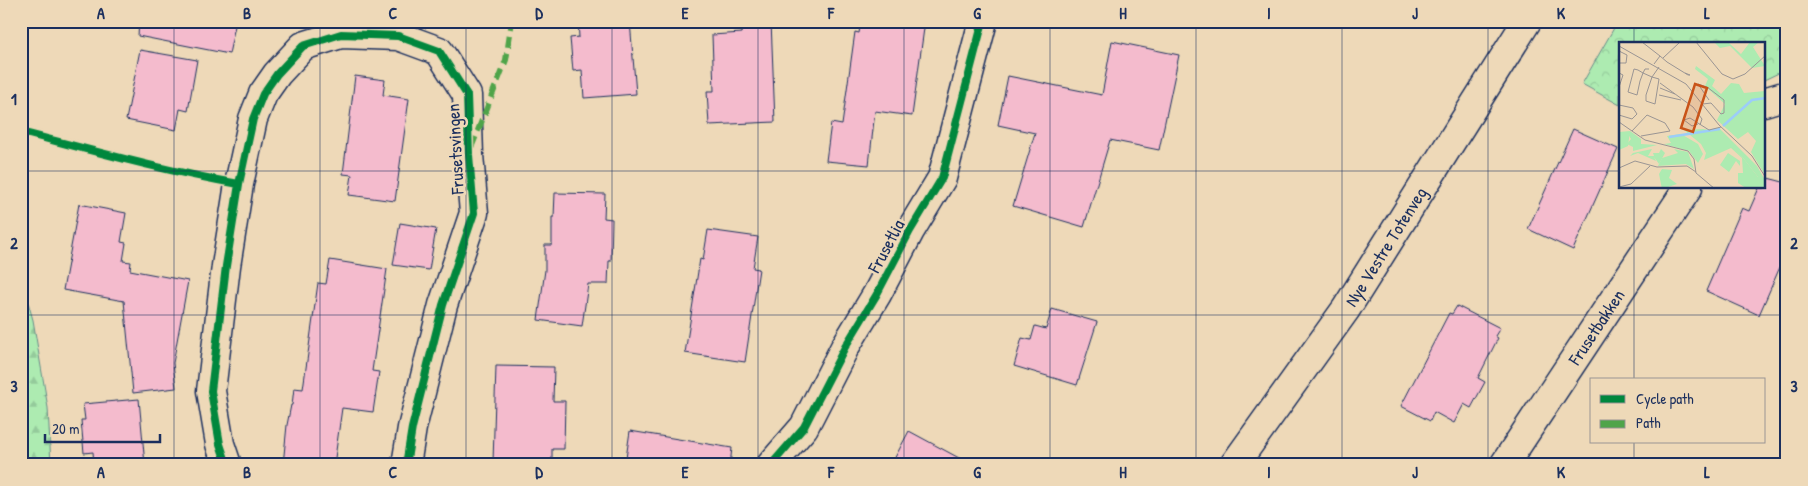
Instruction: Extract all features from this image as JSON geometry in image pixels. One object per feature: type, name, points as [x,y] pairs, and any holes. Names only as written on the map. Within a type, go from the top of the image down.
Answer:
[{"type":"street","name":"Frusetlia","points":[[771,465],[804,427],[910,231],[942,178],[983,21]]},
{"type":"street","name":"Nye Vestre Totenveg","points":[[1234,465],[1346,309],[1527,21]]},
{"type":"street","name":"Frusetsvingen","points":[[227,465],[220,444],[211,391],[226,266],[239,184],[253,119],[263,94],[277,74],[303,46],[341,34],[398,36],[439,51],[467,95],[469,155],[474,213],[443,305],[412,428],[406,465]]},
{"type":"street","points":[[1766,101],[1787,95]]},
{"type":"street","name":"Frusetbakken","points":[[1504,465],[1687,189]]},
{"type":"path","points":[[21,132],[191,175],[239,184]]},
{"type":"green space","points":[[1618,21],[1787,21],[1787,69],[1766,79],[1766,42],[1619,42],[1619,104],[1582,84]]},
{"type":"green space","points":[[21,277],[33,320],[48,408],[51,465],[21,465]]},
{"type":"building","points":[[139,21],[236,21],[229,54],[138,36]]},
{"type":"building","points":[[578,21],[630,21],[636,94],[584,98],[582,70],[573,71],[570,38],[579,37]]},
{"type":"building","points":[[741,21],[771,21],[775,122],[709,125],[707,91],[714,91],[712,35],[742,33]]},
{"type":"building","points":[[861,21],[925,21],[912,116],[875,111],[869,165],[826,161],[831,123],[842,125],[855,32],[859,33]]},
{"type":"building","points":[[1112,41],[1179,55],[1159,150],[1110,140],[1084,227],[1013,206],[1035,133],[998,125],[1008,76],[1102,95]]},
{"type":"building","points":[[140,50],[197,60],[188,111],[180,109],[176,130],[126,120]]},
{"type":"building","points":[[355,76],[385,80],[383,95],[409,99],[395,201],[349,195],[352,175],[343,174]]},
{"type":"building","points":[[1573,129],[1618,149],[1573,250],[1528,229]]},
{"type":"building","points":[[1766,178],[1787,183],[1787,251],[1759,315],[1706,291],[1742,208],[1749,211],[1759,189],[1766,189]]},
{"type":"building","points":[[555,193],[605,194],[604,218],[612,219],[611,261],[609,261],[608,284],[588,284],[582,326],[538,320],[545,270],[545,245],[552,245],[552,217],[554,217]]},
{"type":"building","points":[[79,204],[126,213],[121,242],[126,243],[123,261],[131,262],[130,270],[188,281],[173,363],[176,388],[133,393],[124,301],[63,290]]},
{"type":"building","points":[[400,223],[436,229],[429,270],[393,265]]},
{"type":"building","points":[[708,230],[758,237],[753,268],[759,269],[745,362],[685,353],[700,259],[703,260]]},
{"type":"building","points":[[330,260],[387,269],[372,371],[379,372],[373,412],[342,408],[334,465],[283,465],[287,425],[294,388],[303,389],[318,283],[326,284]]},
{"type":"building","points":[[1457,306],[1500,328],[1495,336],[1498,338],[1478,378],[1485,382],[1471,408],[1464,404],[1454,423],[1434,412],[1430,421],[1401,406],[1449,313],[1452,314]]},
{"type":"building","points":[[1052,309],[1097,322],[1077,385],[1014,366],[1022,338],[1031,340],[1035,326],[1046,329]]},
{"type":"building","points":[[496,366],[554,367],[553,401],[565,401],[564,449],[552,449],[552,465],[499,465],[499,462],[493,462]]},
{"type":"building","points":[[139,399],[145,465],[94,465],[93,452],[84,453],[81,420],[85,420],[83,404]]},
{"type":"building","points":[[630,431],[732,448],[730,465],[625,465]]},
{"type":"building","points":[[909,431],[972,465],[891,465]]},
{"type":"marked path","points":[[471,148],[506,60],[512,21]]},
{"type":"cycle path","points":[[771,465],[804,427],[845,347],[942,178],[983,21]]},
{"type":"cycle path","points":[[227,465],[220,444],[211,391],[226,266],[239,184],[253,119],[263,94],[277,74],[303,46],[341,34],[398,36],[439,51],[467,95],[469,155],[474,213],[443,305],[412,428],[406,465]]},
{"type":"cycle path","points":[[21,132],[157,167],[239,184]]}]
